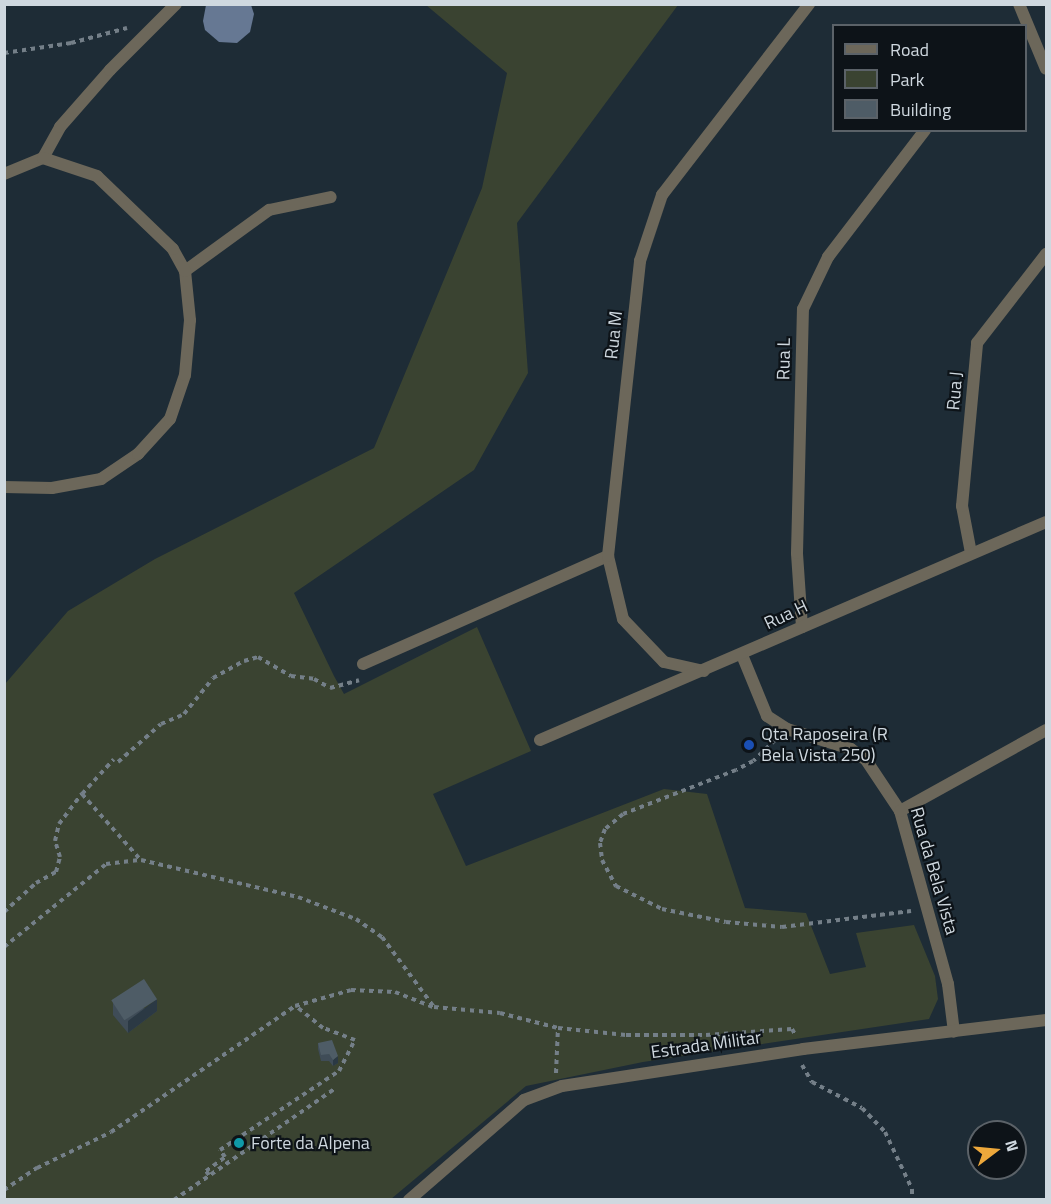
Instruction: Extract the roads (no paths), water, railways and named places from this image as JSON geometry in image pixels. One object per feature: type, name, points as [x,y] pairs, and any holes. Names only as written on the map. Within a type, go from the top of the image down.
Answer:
[{"type":"street","points":[[4,174],[43,158],[60,127],[110,70],[176,4]]},
{"type":"street","name":"Rua M","points":[[704,671],[664,662],[623,619],[608,556],[640,261],[662,195],[809,4]]},
{"type":"street","points":[[1019,4],[1026,24]]},
{"type":"street","points":[[1027,28],[1047,69]]},
{"type":"street","name":"Rua L","points":[[801,627],[797,553],[803,309],[828,257],[923,132]]},
{"type":"street","points":[[4,487],[52,488],[101,479],[138,454],[170,420],[185,375],[190,320],[185,271],[152,224],[97,176],[43,158]]},
{"type":"street","points":[[185,271],[269,210],[331,196]]},
{"type":"street","name":"Rua J","points":[[971,553],[962,506],[978,344],[1047,254]]},
{"type":"street","name":"Rua H","points":[[540,740],[1047,522]]},
{"type":"street","points":[[363,664],[608,556]]},
{"type":"street","name":"Rua da Bela Vista","points":[[742,655],[760,705],[776,724],[851,749],[866,760],[900,811],[925,908],[948,984],[954,1032]]},
{"type":"street","points":[[900,811],[1047,730]]},
{"type":"street","name":"Estrada Militar","points":[[409,1200],[524,1100],[555,1088],[803,1049],[1047,1020]]},
{"type":"water","points":[[206,5],[251,5],[254,14],[250,32],[237,43],[219,42],[205,30],[203,21]]},
{"type":"place","name":"Qta Raposeira (R Bela Vista 250)","points":[[749,745]]},
{"type":"place","name":"Forte da Alpena","points":[[239,1143]]}]
